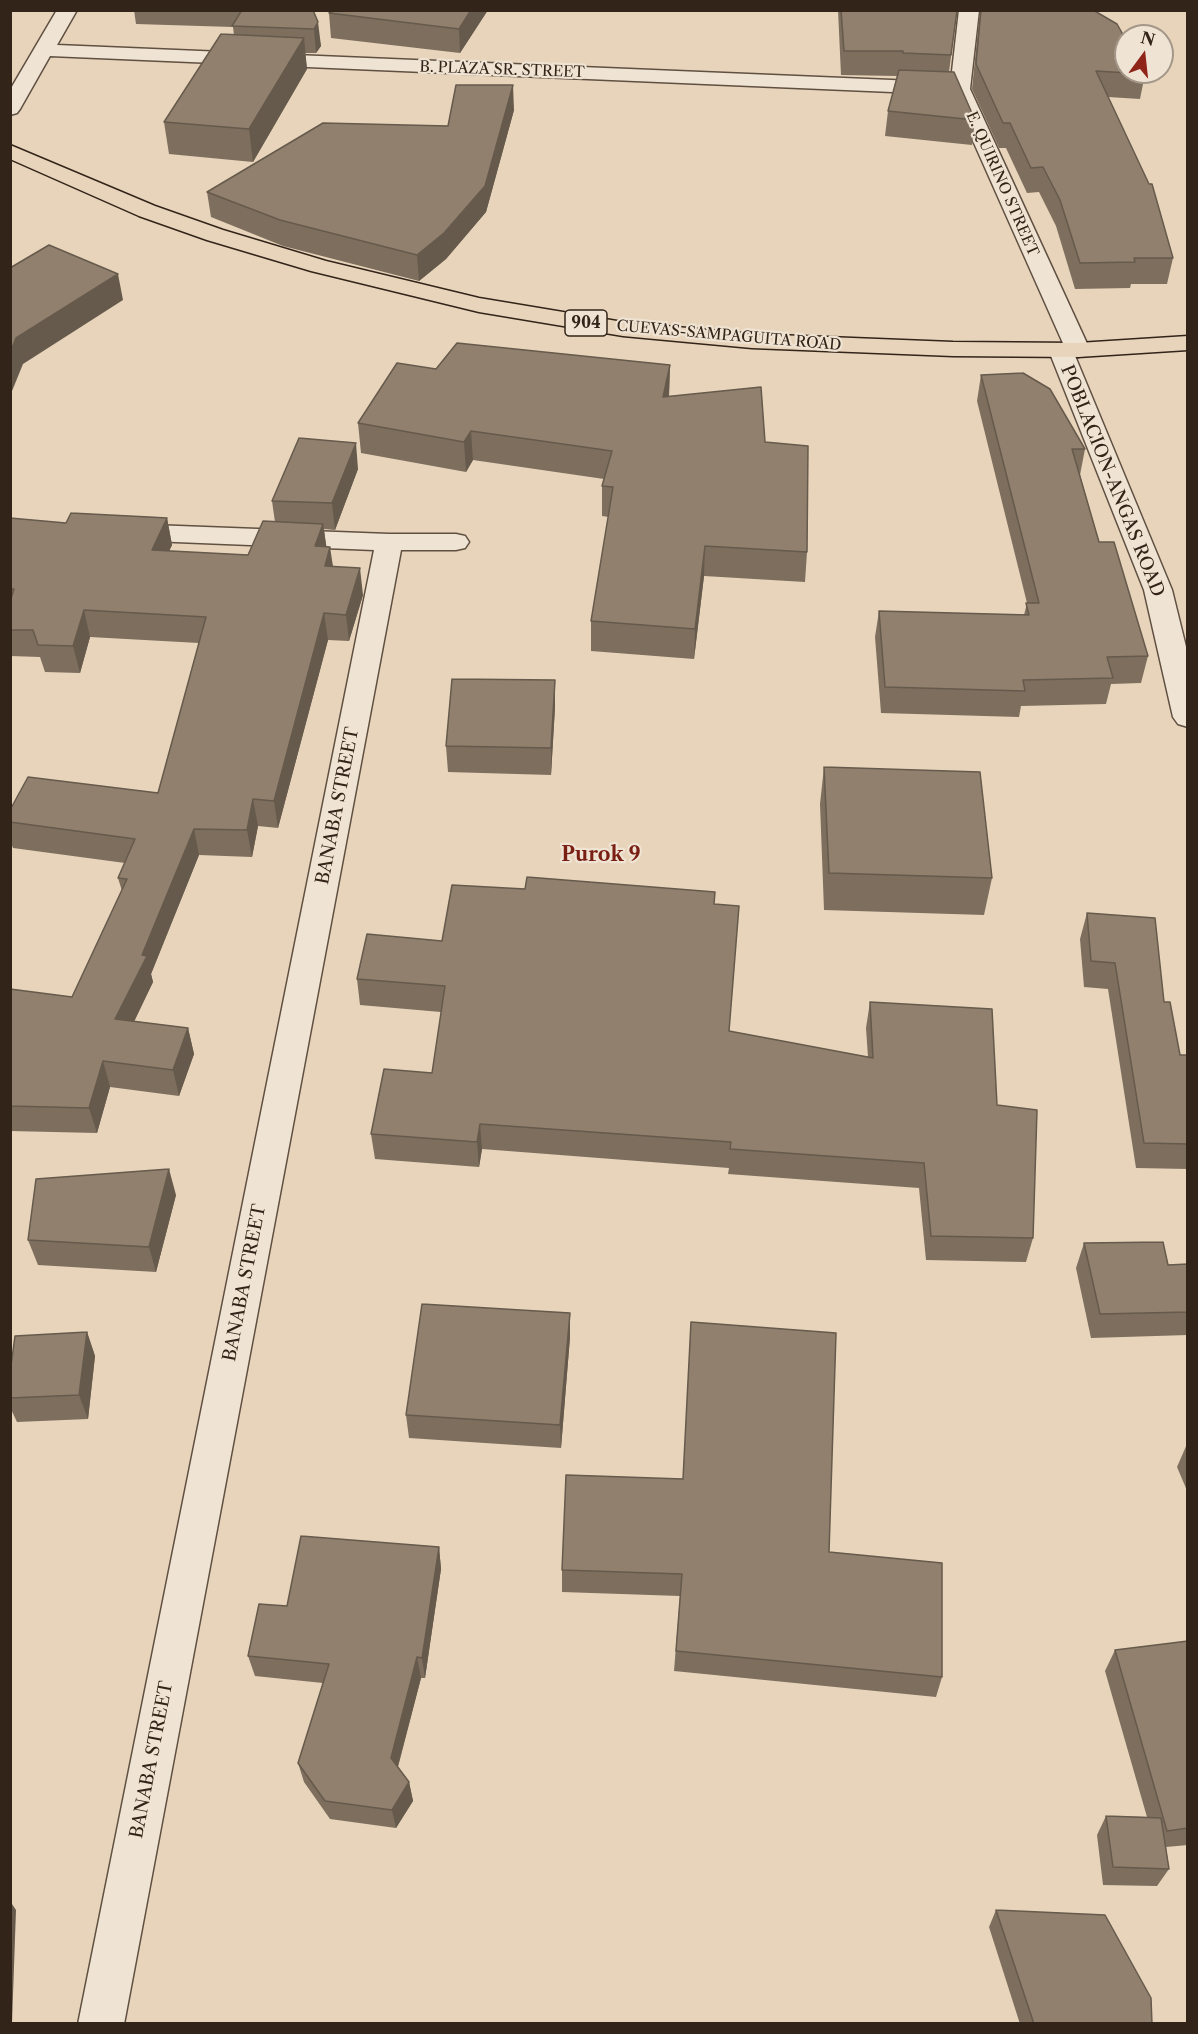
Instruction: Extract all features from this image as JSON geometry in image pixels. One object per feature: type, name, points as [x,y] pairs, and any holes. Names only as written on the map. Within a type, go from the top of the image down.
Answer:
[{"type":"main road","name":"CUEVAS-SAMPAGUITA ROAD","points":[[10,151],[147,211],[215,235],[319,266],[478,305],[622,329],[752,341],[953,349],[1069,351],[1188,344]]},
{"type":"street","points":[[10,109],[67,10]]},
{"type":"street","name":"E. QUIRINO STREET","points":[[969,10],[960,89],[1069,351]]},
{"type":"street","name":"B. PLAZA SR. STREET","points":[[44,50],[960,89]]},
{"type":"street","name":"POBLACION-ANGAS ROAD","points":[[1069,351],[1158,590],[1188,717]]},
{"type":"street","points":[[105,531],[389,542],[456,542]]},
{"type":"street","name":"BANABA STREET","points":[[101,2024],[389,542]]},
{"type":"building","points":[[242,10],[313,10],[318,22],[314,29],[232,26]]},
{"type":"building","points":[[336,10],[471,10],[459,29],[329,13]]},
{"type":"building","points":[[841,10],[957,10],[951,55],[903,53],[903,51],[844,51]]},
{"type":"building","points":[[981,10],[1093,10],[1117,24],[1114,24],[1114,72],[1096,71],[1149,184],[1152,184],[1173,258],[1134,258],[1135,262],[1080,263],[1060,200],[1043,167],[1031,168],[1010,123],[1003,123],[976,64]]},
{"type":"building","points":[[221,34],[304,38],[249,129],[164,122]]},
{"type":"building","points":[[899,70],[954,72],[975,120],[888,111]]},
{"type":"building","points":[[456,85],[513,85],[485,186],[444,233],[417,255],[280,220],[207,192],[323,123],[448,126]]},
{"type":"building","points":[[49,245],[118,274],[16,338],[10,353],[10,268]]},
{"type":"building","points":[[457,343],[670,365],[663,397],[761,387],[765,442],[808,446],[807,552],[705,546],[695,629],[591,621],[613,487],[602,486],[612,451],[471,431],[464,442],[358,423],[397,363],[436,369]]},
{"type":"building","points":[[1023,373],[1050,389],[1085,449],[1072,449],[1099,542],[1114,542],[1148,656],[1107,657],[1113,678],[1023,680],[1025,691],[885,687],[879,611],[1029,615],[1026,603],[1039,603],[981,375]]},
{"type":"building","points":[[299,438],[356,443],[332,503],[272,501]]},
{"type":"building","points":[[71,513],[167,518],[152,550],[248,555],[263,521],[323,524],[315,546],[330,547],[325,566],[360,568],[346,615],[324,613],[274,801],[253,799],[247,830],[194,829],[142,955],[147,956],[115,1019],[188,1028],[173,1070],[103,1061],[89,1108],[10,1106],[10,989],[72,997],[127,879],[118,878],[135,839],[10,822],[10,810],[28,777],[158,793],[206,617],[84,610],[73,646],[38,645],[33,630],[10,630],[10,602],[14,589],[10,589],[10,518],[66,523]]},
{"type":"building","points":[[452,679],[555,680],[551,748],[446,746]]},
{"type":"building","points":[[824,767],[980,772],[992,878],[829,873]]},
{"type":"building","points":[[527,877],[715,892],[714,904],[739,906],[729,1031],[873,1058],[870,1002],[992,1009],[997,1105],[1037,1110],[1033,1238],[931,1236],[924,1163],[730,1149],[731,1142],[480,1124],[477,1142],[371,1134],[384,1069],[432,1073],[445,986],[357,979],[367,934],[442,941],[452,885],[525,889]]},
{"type":"building","points":[[1087,913],[1155,918],[1164,1002],[1170,1002],[1180,1055],[1188,1055],[1188,1144],[1144,1143],[1115,963],[1091,961]]},
{"type":"building","points":[[169,1169],[149,1247],[28,1240],[36,1179]]},
{"type":"building","points":[[1163,1242],[1168,1265],[1188,1264],[1188,1312],[1100,1314],[1084,1243]]},
{"type":"building","points":[[422,1304],[570,1313],[560,1425],[406,1415]]},
{"type":"building","points":[[691,1322],[836,1333],[829,1552],[942,1563],[942,1677],[676,1651],[682,1574],[562,1570],[566,1475],[683,1479]]},
{"type":"building","points":[[87,1332],[79,1395],[10,1398],[10,1373],[15,1336]]},
{"type":"building","points":[[301,1536],[439,1547],[422,1658],[417,1657],[391,1758],[409,1782],[392,1810],[325,1801],[298,1763],[329,1664],[248,1656],[259,1604],[287,1606]]},
{"type":"building","points":[[1188,1641],[1188,1828],[1167,1831],[1115,1650]]},
{"type":"building","points":[[1106,1816],[1161,1818],[1169,1869],[1113,1867]]},
{"type":"building","points":[[996,1910],[1105,1915],[1151,1998],[1152,2024],[1034,2024]]},
{"type":"district","name":"Purok 9","points":[[601,855]]}]
